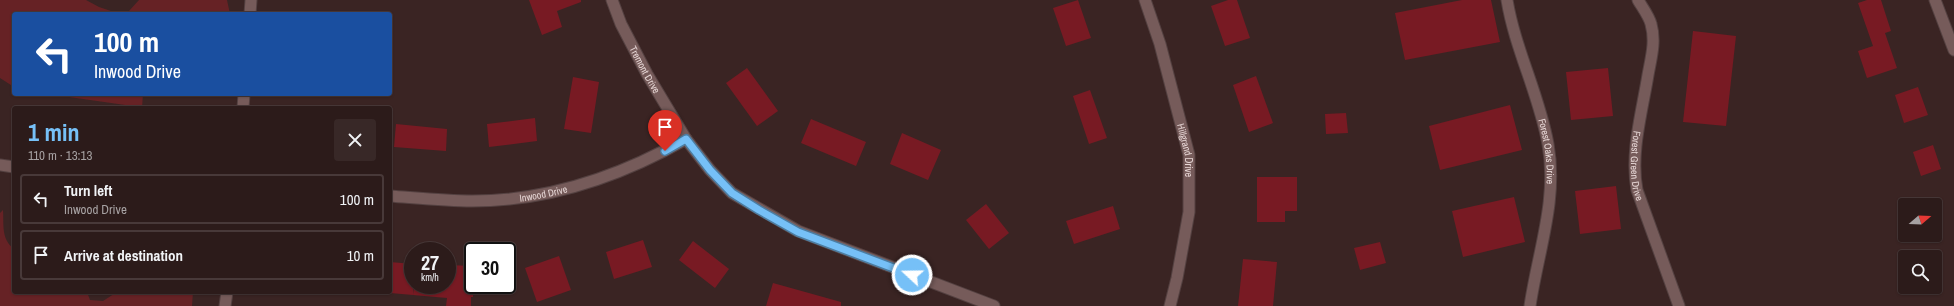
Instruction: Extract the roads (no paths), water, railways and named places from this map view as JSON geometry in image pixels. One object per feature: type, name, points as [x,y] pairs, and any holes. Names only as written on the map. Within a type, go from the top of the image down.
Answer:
[{"type":"street","points":[[250,12],[251,0]]},
{"type":"street","name":"Tremont Drive","points":[[612,0],[621,24],[647,74],[686,139],[710,170],[732,193],[798,232],[994,306]]},
{"type":"street","name":"Hillgrand Drive","points":[[1145,0],[1162,51],[1189,155],[1189,212],[1177,278],[1169,305]]},
{"type":"street","name":"Forest Oaks Drive","points":[[1507,0],[1511,25],[1539,111],[1548,144],[1550,185],[1548,221],[1536,269],[1530,306]]},
{"type":"street","name":"Forest Green Drive","points":[[1638,0],[1651,23],[1653,41],[1652,58],[1637,141],[1635,179],[1679,306]]},
{"type":"street","points":[[1935,0],[1954,50]]},
{"type":"street","points":[[243,106],[244,96]]},
{"type":"street","name":"Inwood Drive","points":[[392,196],[473,201],[510,198],[556,191],[575,187],[626,168],[665,151],[686,139]]},
{"type":"street","points":[[0,166],[12,167]]},
{"type":"street","points":[[225,306],[227,294]]}]
